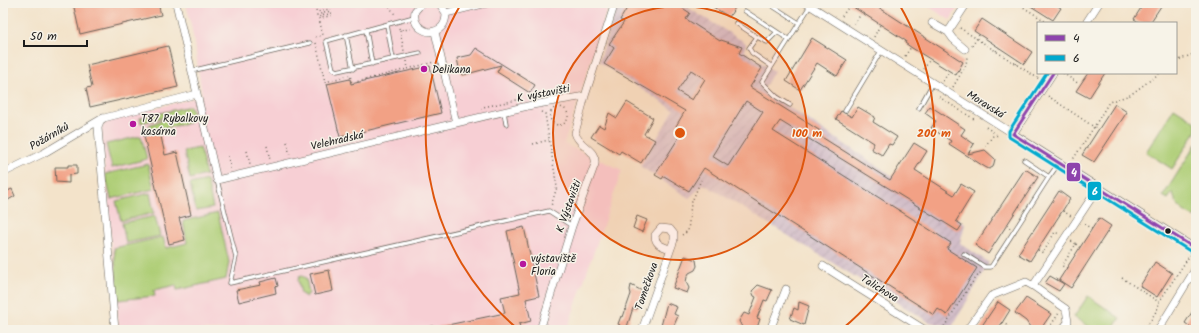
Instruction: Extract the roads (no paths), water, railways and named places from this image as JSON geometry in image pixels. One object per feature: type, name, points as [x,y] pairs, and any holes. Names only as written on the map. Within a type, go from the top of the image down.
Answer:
[{"type":"street","points":[[176,3],[217,180]]},
{"type":"street","points":[[422,3],[415,11],[414,17],[418,27],[429,32],[435,32],[444,25],[446,13],[439,3]]},
{"type":"street","points":[[446,13],[487,3]]},
{"type":"street","name":"K výstavišti","points":[[456,123],[532,104],[585,96],[615,3]]},
{"type":"street","points":[[948,32],[967,3]]},
{"type":"street","points":[[1087,22],[1099,3]]},
{"type":"street","name":"Moravská","points":[[808,4],[1196,249]]},
{"type":"street","points":[[932,23],[948,32],[953,39],[968,51]]},
{"type":"street","points":[[435,32],[456,123]]},
{"type":"street","points":[[1013,134],[1052,74]]},
{"type":"street","name":"Požárníků","points":[[3,173],[44,153],[92,123],[104,118],[197,94]]},
{"type":"street","name":"K Výstavišti","points":[[540,330],[572,226],[596,159],[592,152],[580,143],[575,133],[585,96]]},
{"type":"street","points":[[104,118],[100,121],[98,128],[115,330]]},
{"type":"street","name":"Velehradská","points":[[217,180],[456,123]]},
{"type":"street","points":[[1033,286],[1098,188]]},
{"type":"street","name":"Tomečkova","points":[[642,330],[670,249]]},
{"type":"street","name":"Talichova","points":[[823,266],[925,330]]},
{"type":"street","points":[[1158,330],[1196,268]]},
{"type":"street","points":[[967,330],[991,296],[1026,282],[1066,309],[1068,322],[1062,330]]},
{"type":"street","points":[[770,330],[786,289]]},
{"type":"lane","points":[[684,3],[688,5],[689,3]]},
{"type":"lane","points":[[768,3],[799,23]]},
{"type":"lane","points":[[790,105],[777,98],[762,82],[799,23],[808,4]]},
{"type":"lane","points":[[745,11],[788,39]]},
{"type":"lane","points":[[414,17],[326,40],[334,69],[340,72],[420,53]]},
{"type":"lane","points":[[736,23],[767,42],[777,32]]},
{"type":"lane","points":[[386,25],[393,59]]},
{"type":"lane","points":[[366,30],[372,64]]},
{"type":"lane","points":[[346,35],[353,69]]},
{"type":"lane","points":[[758,37],[749,48],[752,53],[771,66]]},
{"type":"lane","points":[[192,71],[310,43]]},
{"type":"lane","points":[[845,111],[881,51]]},
{"type":"lane","points":[[919,108],[933,83]]},
{"type":"lane","points":[[504,112],[506,124]]},
{"type":"lane","points":[[1024,160],[1049,177]]},
{"type":"lane","points":[[964,254],[985,267],[991,267],[1059,163]]},
{"type":"lane","points":[[217,180],[236,257],[230,283],[549,212],[572,226]]},
{"type":"lane","points":[[423,330],[432,328]]},
{"type":"place","name":"Delikana","points":[[424,69]]},
{"type":"place","name":"T87 Rybalkovy kasárna","points":[[133,124]]},
{"type":"place","name":"výstaviště Floria","points":[[523,264]]}]
